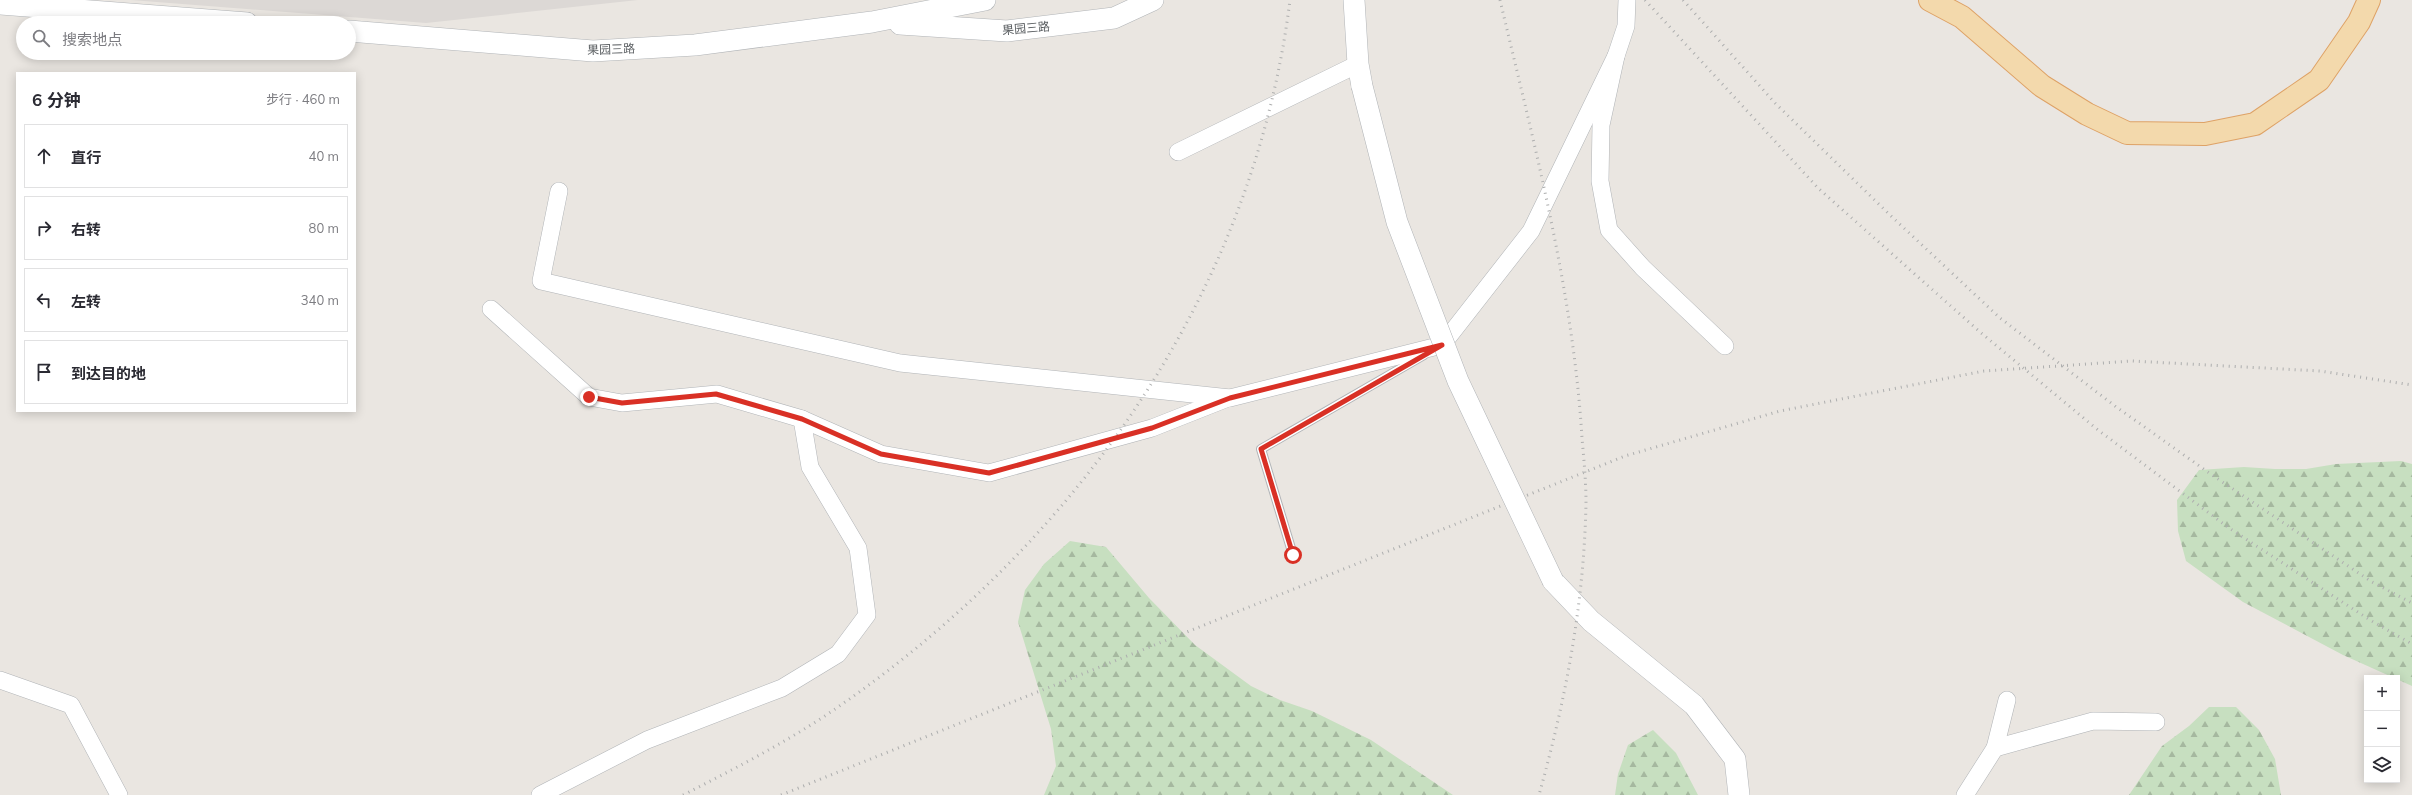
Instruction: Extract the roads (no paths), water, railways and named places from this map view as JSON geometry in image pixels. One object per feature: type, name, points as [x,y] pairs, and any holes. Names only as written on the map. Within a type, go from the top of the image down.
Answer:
[{"type":"main road","points":[[1930,0],[1962,17],[2042,86],[2087,114],[2127,133],[2205,134],[2255,124],[2318,80],[2359,22],[2369,0]]},
{"type":"street","name":"果园三路","points":[[356,32],[593,51],[695,45],[872,22],[985,0]]},
{"type":"street","name":"果园三路","points":[[872,22],[1007,31],[1114,18],[1152,0]]},
{"type":"street","points":[[1354,0],[1358,64],[1362,86],[1402,236],[1458,381],[1553,581],[1591,621],[1694,704],[1735,759],[1739,795]]},
{"type":"street","points":[[1627,0],[1626,26],[1616,56],[1601,125],[1600,181],[1609,230],[1643,268],[1725,346]]},
{"type":"street","points":[[0,4],[156,16]]},
{"type":"street","points":[[490,309],[589,397],[622,403],[716,394],[802,419],[881,454],[989,473],[1152,428],[1230,398],[1442,345],[1531,231],[1616,56]]},
{"type":"street","points":[[1178,152],[1358,64]]},
{"type":"street","points":[[559,192],[541,281],[900,363],[1230,398]]},
{"type":"street","points":[[540,795],[647,740],[782,688],[838,654],[867,615],[858,548],[810,467],[802,419]]},
{"type":"street","points":[[0,680],[71,705],[119,795]]},
{"type":"street","points":[[1965,795],[1995,748],[2007,700]]},
{"type":"street","points":[[1995,748],[2093,721],[2156,722]]},
{"type":"lane","points":[[1293,555],[1261,449],[1442,345]]},
{"type":"railway","points":[[683,795],[762,754],[801,731],[838,707],[925,641],[1004,568],[1077,488],[1140,401],[1194,309],[1238,210],[1270,107],[1290,0]]},
{"type":"railway","points":[[1500,0],[1539,163],[1561,272],[1577,383],[1585,479],[1585,541],[1582,578],[1572,650],[1549,759],[1539,795]]},
{"type":"railway","points":[[1645,0],[1818,188],[1980,332],[2098,430],[2229,528],[2370,620],[2412,644]]},
{"type":"railway","points":[[1683,0],[1775,103],[1890,215],[2000,318],[2115,406],[2212,475],[2372,582],[2412,603]]},
{"type":"railway","points":[[781,795],[1625,456],[1780,411],[1984,371],[2132,361],[2320,371],[2412,385]]}]
